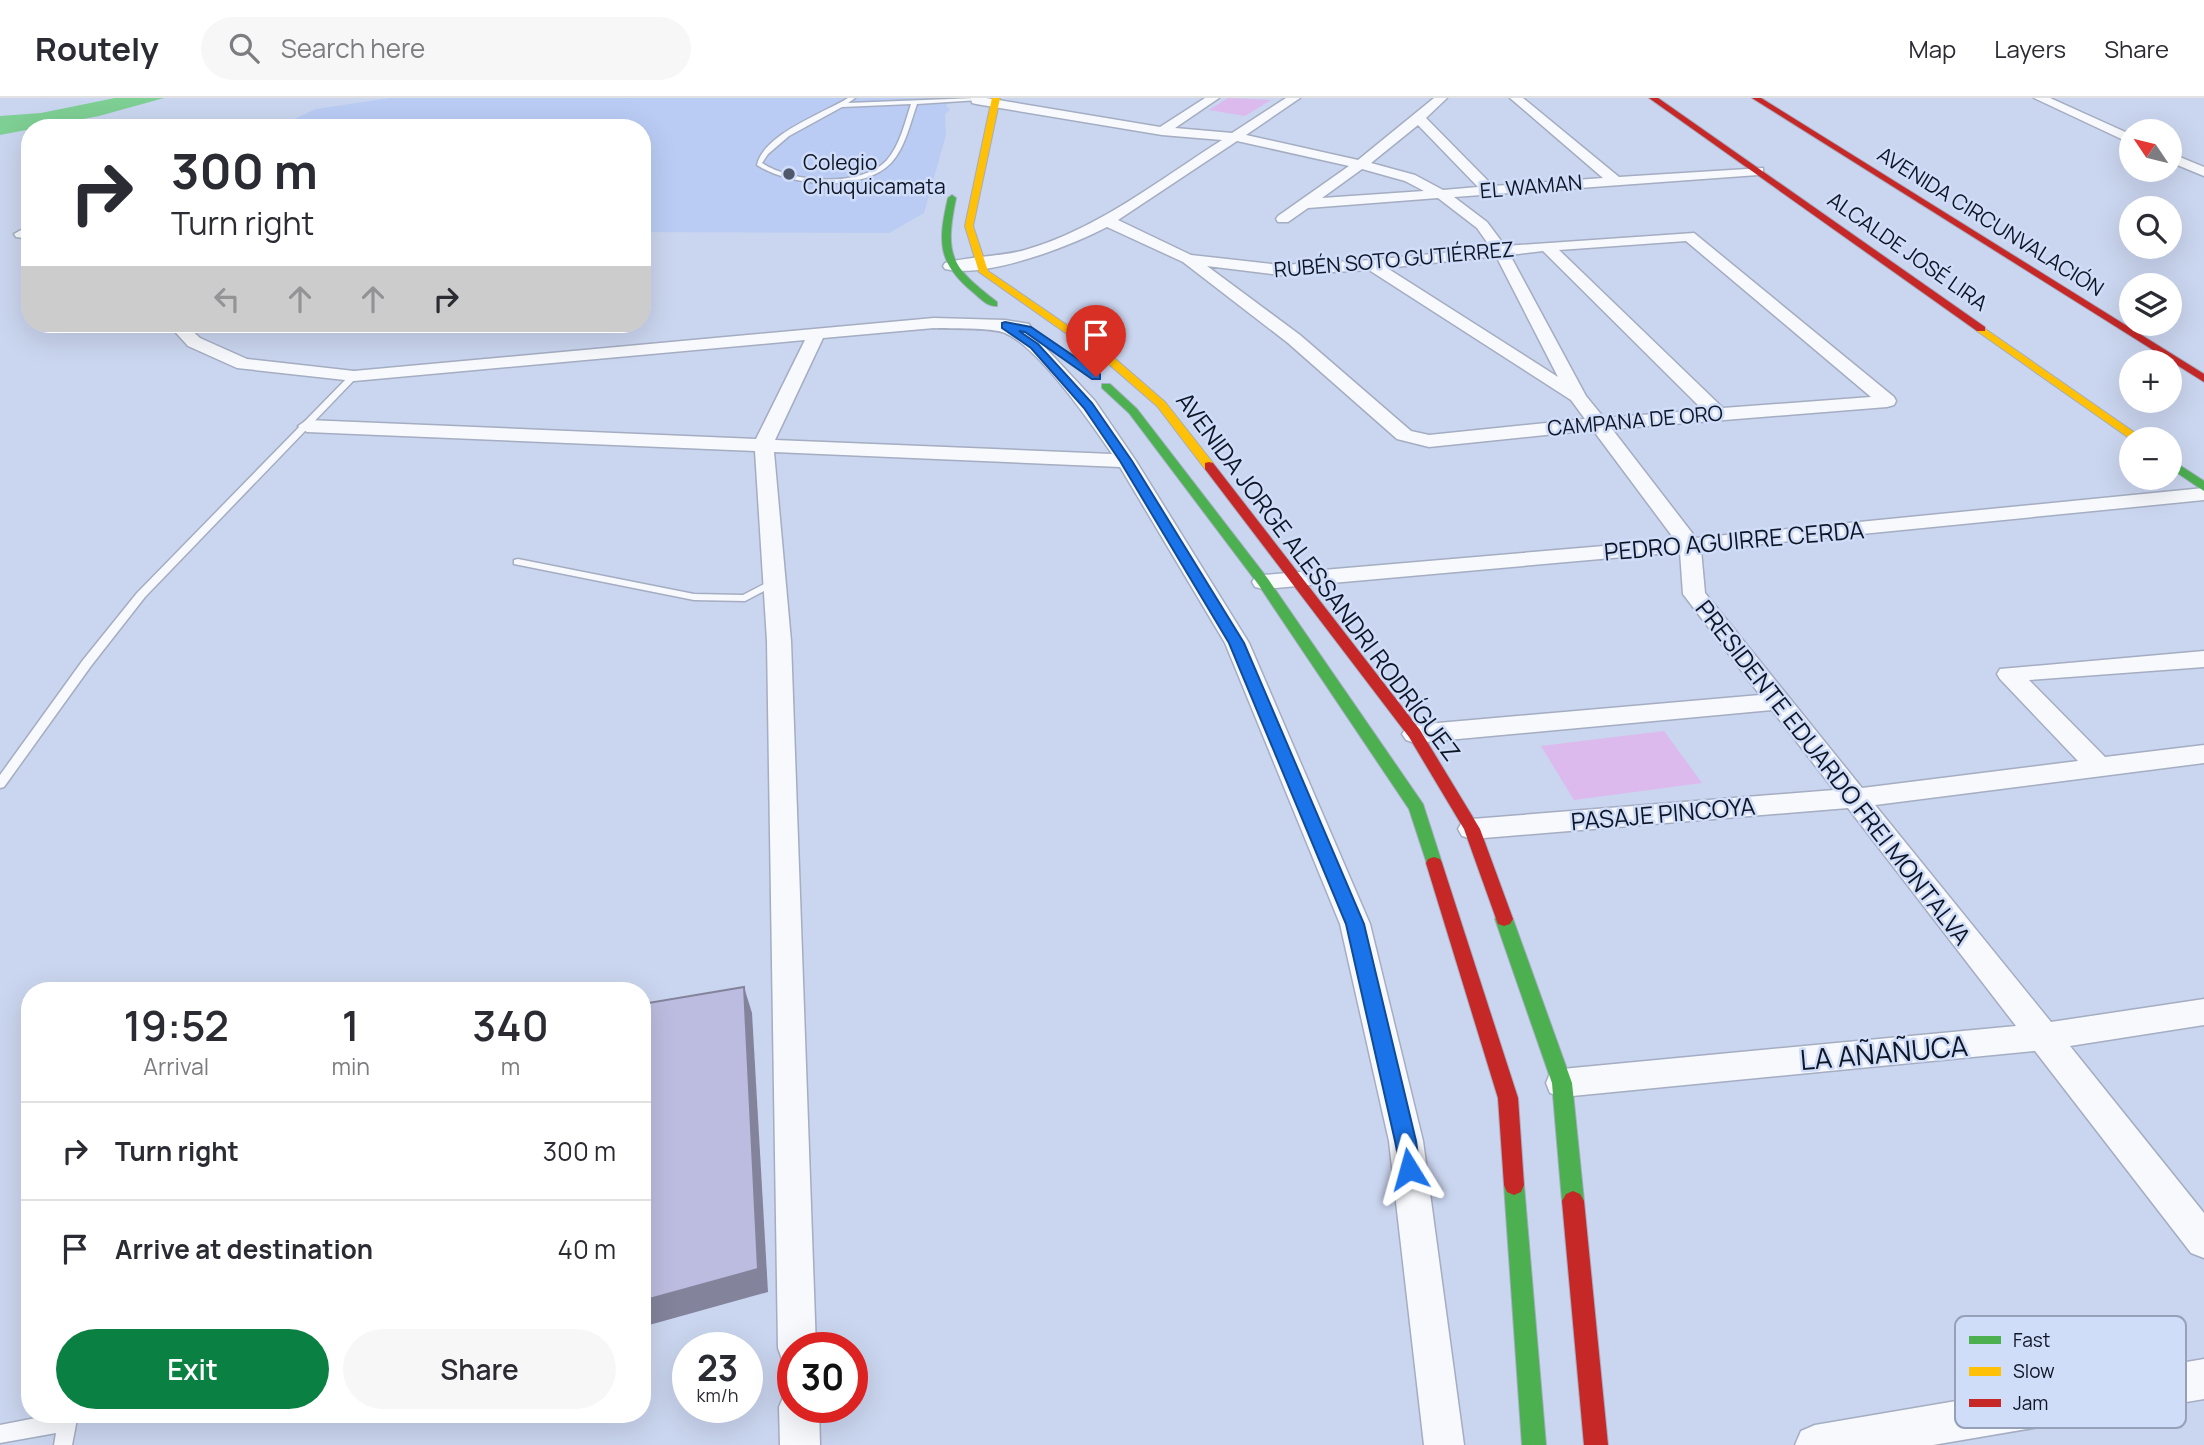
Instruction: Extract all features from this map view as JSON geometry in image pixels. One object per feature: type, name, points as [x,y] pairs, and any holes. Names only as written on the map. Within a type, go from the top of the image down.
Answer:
[{"type":"main road","name":"ALCALDE JOSÉ LIRA","points":[[1653,98],[2120,427]]},
{"type":"main road","name":"AVENIDA CIRCUNVALACIÓN","points":[[1756,98],[2204,379]]},
{"type":"main road","points":[[980,265],[969,226],[984,103]]},
{"type":"main road","name":"AVENIDA CIRCUNVALACIÓN","points":[[1740,105],[1871,190]]},
{"type":"main road","points":[[957,176],[945,227],[951,266],[1016,327],[1062,353]]},
{"type":"main road","name":"AVENIDA JORGE ALESSANDRI RODRÍGUEZ","points":[[980,265],[984,272],[1108,358],[1161,404],[1415,734],[1472,829],[1562,1083],[1596,1445]]},
{"type":"main road","name":"AVENIDA JORGE ALESSANDRI RODRÍGUEZ","points":[[1096,377],[1133,411],[1263,582],[1417,808],[1508,1098],[1534,1445]]},
{"type":"main road","points":[[2182,471],[2204,487]]},
{"type":"street","points":[[1036,109],[1056,98]]},
{"type":"street","points":[[1162,131],[1213,98]]},
{"type":"street","points":[[951,266],[980,265],[1005,260],[1076,239],[1107,222],[1294,98]]},
{"type":"street","points":[[1283,219],[1419,119],[1441,98]]},
{"type":"street","points":[[1516,98],[1614,180]]},
{"type":"street","points":[[2040,98],[2119,134]]},
{"type":"street","points":[[984,103],[1036,109],[1162,131],[1236,137],[1360,164],[1410,178],[1441,194],[1482,225],[1500,250],[1577,397],[1690,545]]},
{"type":"street","points":[[1419,119],[1488,189]]},
{"type":"street","points":[[2182,162],[2204,172]]},
{"type":"street","name":"EL WAMAN","points":[[1303,205],[1488,189],[1758,171]]},
{"type":"street","name":"RUBÉN SOTO GUTIÉRREZ","points":[[1107,222],[1188,259],[1280,271],[1372,265],[1500,250],[1689,236]]},
{"type":"street","name":"CAMPANA DE ORO","points":[[1188,259],[1294,339],[1404,435],[1429,441],[1717,413],[1888,401],[1689,236]]},
{"type":"street","points":[[1547,246],[1717,413]]},
{"type":"street","points":[[1372,265],[1577,397]]},
{"type":"street","points":[[186,333],[194,341],[243,364],[354,376],[934,323],[1016,327],[1088,405],[1126,461],[1237,643],[1355,924],[1406,1141],[1444,1445]]},
{"type":"street","points":[[797,1332],[780,669],[764,444],[817,333]]},
{"type":"street","points":[[307,426],[1126,461]]},
{"type":"street","name":"PEDRO AGUIRRE CERDA","points":[[1263,582],[1690,545],[2204,494]]},
{"type":"street","name":"PRESIDENTE EDUARDO FREI MONTALVA","points":[[1690,545],[1693,594],[2204,1241]]},
{"type":"street","points":[[2099,767],[2009,674],[2204,659]]},
{"type":"street","points":[[1415,734],[1778,701]]},
{"type":"street","name":"PASAJE PINCOYA","points":[[1472,829],[1854,798],[2204,754]]},
{"type":"street","name":"LA AÑAÑUCA","points":[[1562,1083],[2042,1037],[2204,1012]]},
{"type":"street","points":[[2186,1382],[2204,1379]]},
{"type":"street","points":[[1815,1445],[1955,1421]]},
{"type":"street","points":[[799,1423],[800,1445]]},
{"type":"lane","points":[[852,98],[778,141],[763,153],[759,164],[767,172],[817,181],[867,175],[884,166],[897,153],[914,103]]},
{"type":"lane","points":[[841,105],[984,103]]},
{"type":"lane","points":[[0,784],[87,663],[141,596],[354,376]]},
{"type":"lane","points":[[518,562],[694,597],[745,598],[775,583]]},
{"type":"lane","points":[[0,1434],[47,1423]]},
{"type":"lane","points":[[63,1445],[67,1423]]},
{"type":"shaded area","points":[[115,98],[164,98],[83,119],[21,119],[21,131],[0,135],[0,116],[41,113]]},
{"type":"shaded area","name":"Colegio Chuquicamata","points":[[390,98],[949,98],[946,106],[950,109],[945,115],[946,135],[924,213],[889,233],[651,232],[651,119],[294,119],[316,109]]},
{"type":"shaded area","points":[[1228,98],[1271,100],[1245,116],[1209,110]]},
{"type":"shaded area","points":[[1664,731],[1702,783],[1574,800],[1541,746]]},
{"type":"building","points":[[744,987],[758,1269],[651,1299],[651,1002]]},
{"type":"traffic: fast","points":[[952,198],[946,236],[950,261],[965,281],[994,304]]},
{"type":"traffic: fast","points":[[1106,386],[1133,411],[1263,582],[1417,808],[1434,863]]},
{"type":"traffic: fast","points":[[2182,471],[2204,487]]},
{"type":"traffic: fast","points":[[1504,919],[1562,1083],[1573,1201]]},
{"type":"traffic: fast","points":[[1514,1185],[1534,1445]]},
{"type":"traffic: slow","points":[[996,98],[969,226],[984,272],[1108,358],[1161,404],[1209,466]]},
{"type":"traffic: slow","points":[[1981,329],[2120,427]]},
{"type":"traffic: jam","points":[[1653,98],[1981,329]]},
{"type":"traffic: jam","points":[[1756,98],[2204,379]]},
{"type":"traffic: jam","points":[[1209,466],[1415,734],[1472,829],[1504,919]]},
{"type":"traffic: jam","points":[[1434,863],[1508,1098],[1514,1185]]},
{"type":"traffic: jam","points":[[1573,1201],[1596,1445]]},
{"type":"place","name":"Colegio Chuquicamata","points":[[789,174]]},
{"type":"route","points":[[1096,377],[1028,329],[1005,326],[1034,346],[1088,405],[1126,461],[1237,643],[1355,924],[1406,1141],[1409,1169]]}]
